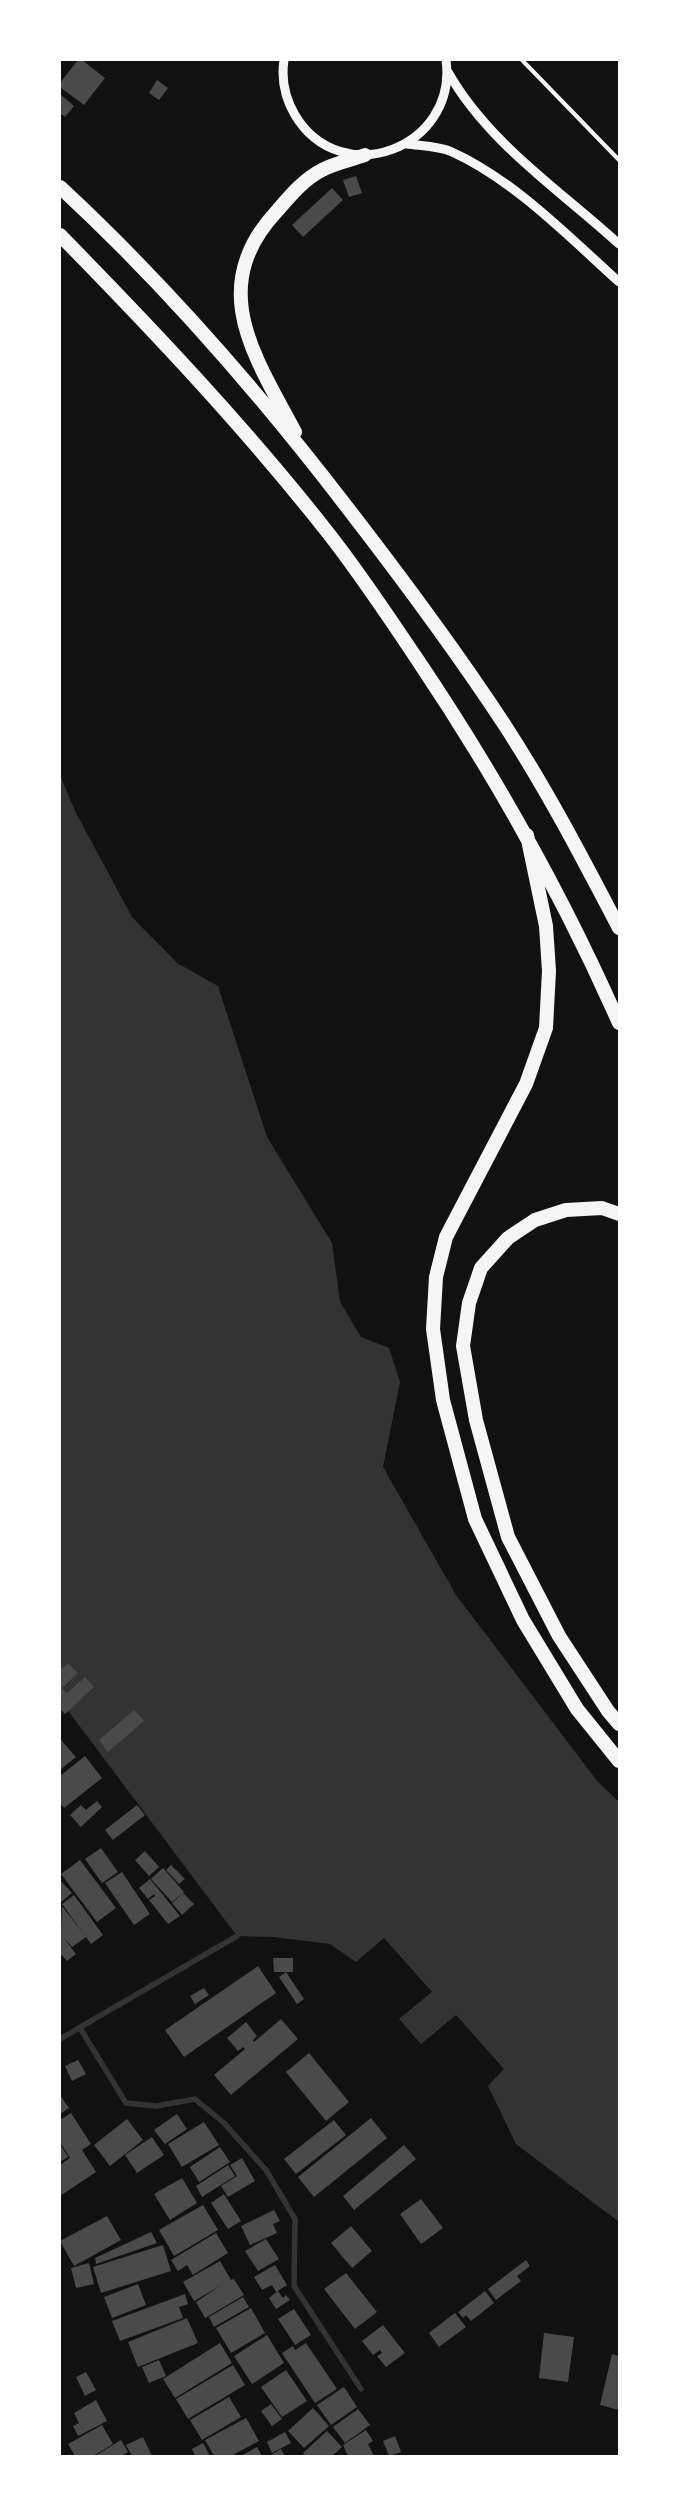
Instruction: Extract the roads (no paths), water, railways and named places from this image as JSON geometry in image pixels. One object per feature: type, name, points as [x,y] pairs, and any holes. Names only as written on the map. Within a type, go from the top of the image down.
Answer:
[{"type":"highway","points":[[307,454],[257,361],[244,324],[239,288],[248,250],[265,223],[298,188],[322,170],[365,155]]},
{"type":"highway","points":[[60,187],[92,216],[212,342],[307,454],[430,615],[505,725],[568,830],[619,928]]},
{"type":"highway","points":[[60,235],[137,314],[269,461],[326,530],[380,604],[466,732],[527,834],[596,971],[619,1022]]},
{"type":"highway","points":[[527,834],[546,926],[549,971],[546,1028],[526,1084],[446,1238],[436,1277],[433,1330],[443,1400],[475,1519],[523,1620],[577,1709],[619,1761]]},
{"type":"highway","points":[[619,1214],[602,1208],[566,1210],[536,1220],[508,1238],[481,1268],[469,1304],[463,1346],[476,1420],[508,1537],[559,1636],[619,1724]]},
{"type":"street","points":[[284,60],[283,79],[286,94],[299,121],[310,133],[328,146],[350,153],[365,155],[394,150],[407,144],[429,125],[443,100],[448,71],[446,60]]},
{"type":"street","points":[[448,71],[478,117],[619,244]]},
{"type":"street","points":[[407,144],[450,151],[493,174],[554,224],[619,282]]},
{"type":"lane","points":[[522,60],[619,160]]},
{"type":"waterway","points":[[60,2039],[237,1936]]},
{"type":"waterway","points":[[80,2028],[126,2103],[156,2106],[195,2099],[224,2123],[266,2170],[295,2219],[294,2286],[361,2389]]}]
